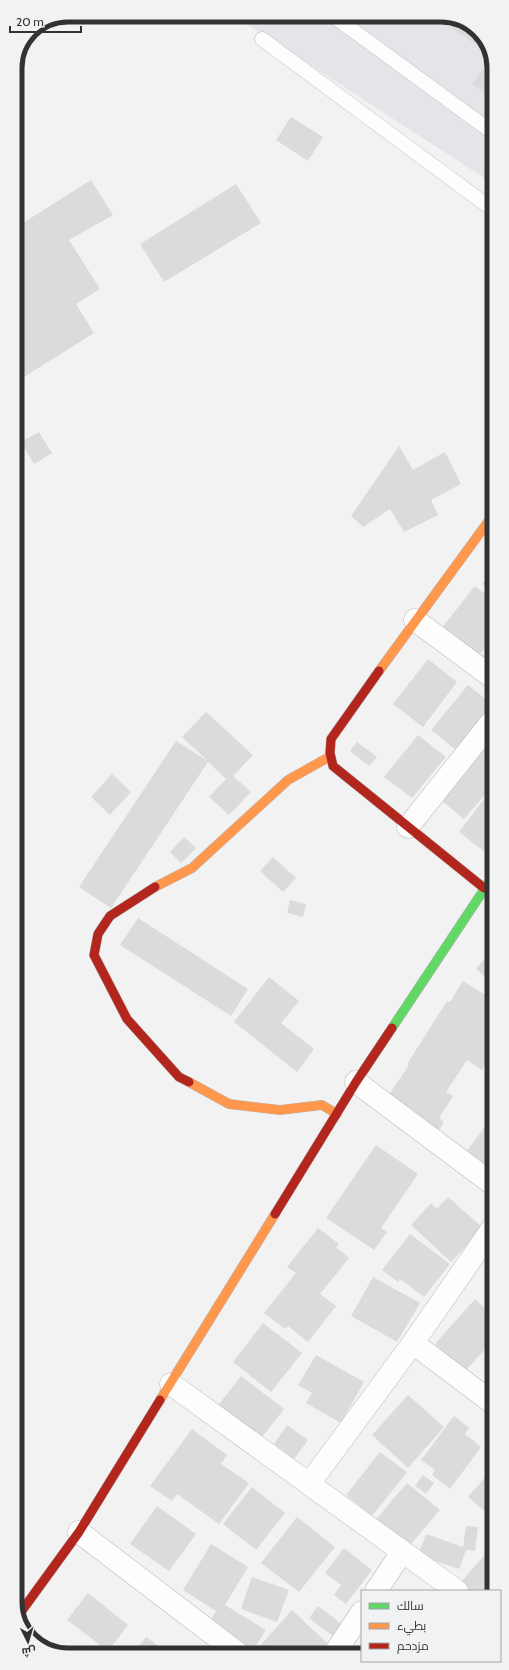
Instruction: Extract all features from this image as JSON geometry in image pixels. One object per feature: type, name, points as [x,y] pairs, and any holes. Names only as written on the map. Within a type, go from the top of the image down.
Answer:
[{"type":"street","points":[[484,888],[333,766],[329,757],[331,739],[415,620],[487,523]]},
{"type":"street","points":[[415,620],[487,674]]},
{"type":"street","points":[[408,827],[487,728]]},
{"type":"street","points":[[329,757],[288,780],[192,868],[143,894],[110,916],[98,934],[94,955],[127,1019],[179,1077],[229,1104],[280,1110],[322,1105],[337,1114]]},
{"type":"street","points":[[23,1610],[80,1532],[356,1082],[487,884]]},
{"type":"street","points":[[356,1082],[487,1180]]},
{"type":"street","points":[[310,1484],[414,1343],[487,1236]]},
{"type":"street","points":[[414,1343],[487,1399]]},
{"type":"street","points":[[171,1384],[456,1590]]},
{"type":"street","points":[[80,1532],[231,1648]]},
{"type":"street","points":[[377,1590],[402,1552]]},
{"type":"street","points":[[338,1648],[361,1614]]},
{"type":"lane","points":[[342,22],[487,128]]},
{"type":"lane","points":[[262,39],[487,205]]},
{"type":"shaded area","points":[[244,22],[444,22],[464,28],[479,43],[487,62],[487,180]]},
{"type":"building","points":[[443,22],[464,28],[475,38],[482,49]]},
{"type":"building","points":[[487,63],[487,94],[472,84]]},
{"type":"building","points":[[291,117],[323,137],[308,161],[276,140]]},
{"type":"building","points":[[91,180],[113,215],[69,240],[100,289],[76,304],[94,333],[22,378],[22,224]]},
{"type":"building","points":[[236,184],[261,223],[164,282],[140,244]]},
{"type":"building","points":[[39,432],[52,453],[34,464],[22,441]]},
{"type":"building","points":[[399,446],[413,470],[445,452],[461,484],[431,500],[438,515],[404,532],[390,509],[363,527],[351,516]]},
{"type":"building","points":[[487,578],[487,588],[482,584]]},
{"type":"building","points":[[475,586],[487,595],[487,646],[474,662],[437,634]]},
{"type":"building","points":[[487,650],[487,671],[476,663]]},
{"type":"building","points":[[428,659],[457,682],[423,727],[393,704]]},
{"type":"building","points":[[468,685],[487,700],[487,712],[456,750],[431,730]]},
{"type":"building","points":[[206,712],[253,755],[233,776],[251,792],[229,815],[209,797],[226,779],[208,762],[111,908],[79,887],[176,741],[208,761],[182,737]]},
{"type":"building","points":[[418,735],[446,757],[412,798],[384,777]]},
{"type":"building","points":[[487,736],[487,770],[484,773],[487,776],[487,793],[464,819],[435,795]]},
{"type":"building","points":[[357,742],[377,757],[369,766],[350,751]]},
{"type":"building","points":[[112,774],[131,792],[110,815],[91,797]]},
{"type":"building","points":[[487,795],[487,854],[459,832]]},
{"type":"building","points":[[184,837],[196,848],[181,863],[170,852]]},
{"type":"building","points":[[273,857],[296,878],[283,892],[260,871]]},
{"type":"building","points":[[290,900],[306,904],[303,917],[287,913]]},
{"type":"building","points":[[138,918],[248,989],[231,1016],[120,945]]},
{"type":"building","points":[[487,955],[487,978],[476,969]]},
{"type":"building","points":[[269,977],[299,1001],[281,1023],[314,1049],[297,1072],[234,1022]]},
{"type":"building","points":[[463,981],[487,996],[487,1062],[482,1070],[467,1060],[446,1092],[453,1096],[439,1118],[444,1122],[436,1135],[384,1102],[409,1065],[407,1064],[447,1001],[450,1002]]},
{"type":"building","points":[[487,1124],[487,1175],[463,1156]]},
{"type":"building","points":[[376,1145],[418,1174],[381,1228],[387,1232],[374,1250],[326,1218]]},
{"type":"building","points":[[448,1197],[483,1228],[451,1262],[411,1225],[431,1203],[437,1209]]},
{"type":"building","points":[[318,1228],[339,1244],[336,1247],[349,1258],[320,1294],[336,1306],[308,1342],[288,1326],[285,1329],[264,1313],[296,1273],[287,1267]]},
{"type":"building","points":[[410,1234],[450,1264],[424,1297],[400,1279],[398,1282],[382,1270]]},
{"type":"building","points":[[373,1277],[420,1303],[397,1342],[351,1316]]},
{"type":"building","points":[[475,1299],[487,1310],[487,1347],[465,1371],[435,1344]]},
{"type":"building","points":[[263,1323],[302,1353],[271,1392],[233,1362]]},
{"type":"building","points":[[316,1355],[364,1382],[341,1423],[306,1403],[312,1393],[298,1385]]},
{"type":"building","points":[[241,1376],[284,1409],[259,1441],[216,1408]]},
{"type":"building","points":[[408,1395],[444,1427],[408,1468],[372,1435]]},
{"type":"building","points":[[454,1416],[469,1428],[465,1434],[481,1447],[450,1489],[432,1475],[435,1470],[421,1460]]},
{"type":"building","points":[[287,1425],[308,1440],[294,1459],[274,1444]]},
{"type":"building","points":[[192,1429],[227,1455],[221,1464],[249,1483],[219,1524],[177,1494],[172,1501],[150,1486]]},
{"type":"building","points":[[380,1452],[407,1472],[372,1516],[346,1495]]},
{"type":"building","points":[[423,1475],[434,1483],[426,1494],[415,1486]]},
{"type":"building","points":[[487,1475],[487,1513],[468,1497]]},
{"type":"building","points":[[407,1483],[440,1510],[405,1551],[372,1524]]},
{"type":"building","points":[[252,1487],[285,1513],[256,1550],[223,1524]]},
{"type":"building","points":[[157,1506],[196,1534],[169,1571],[130,1544]]},
{"type":"building","points":[[297,1517],[335,1547],[299,1592],[261,1563]]},
{"type":"building","points":[[466,1526],[478,1527],[475,1551],[466,1550],[459,1569],[418,1555],[426,1534],[463,1547]]},
{"type":"building","points":[[211,1544],[248,1567],[225,1605],[266,1630],[255,1648],[245,1648],[208,1625],[216,1611],[183,1590]]},
{"type":"building","points":[[344,1548],[372,1570],[346,1604],[334,1595],[341,1585],[325,1573]]},
{"type":"building","points":[[487,1552],[487,1590],[468,1590],[460,1583]]},
{"type":"building","points":[[252,1577],[289,1590],[277,1622],[241,1609]]},
{"type":"building","points":[[88,1593],[128,1625],[110,1648],[104,1648],[67,1620]]},
{"type":"building","points":[[318,1606],[347,1628],[338,1640],[309,1618]]},
{"type":"building","points":[[292,1610],[327,1643],[322,1648],[258,1648]]},
{"type":"building","points":[[146,1637],[161,1648],[137,1648]]},
{"type":"traffic: fast","points":[[392,1028],[487,885]]},
{"type":"traffic: slow","points":[[379,671],[487,523]]},
{"type":"traffic: slow","points":[[155,887],[192,868],[288,780],[329,757]]},
{"type":"traffic: slow","points":[[189,1082],[229,1104],[280,1110],[322,1105],[337,1114]]},
{"type":"traffic: slow","points":[[160,1400],[275,1214]]},
{"type":"traffic: jam","points":[[379,671],[331,739],[330,753],[333,766],[484,888]]},
{"type":"traffic: jam","points":[[155,887],[110,916],[98,934],[94,955],[127,1019],[179,1077],[189,1082]]},
{"type":"traffic: jam","points":[[275,1214],[356,1082],[392,1028]]},
{"type":"traffic: jam","points":[[23,1610],[79,1532],[160,1400]]}]
